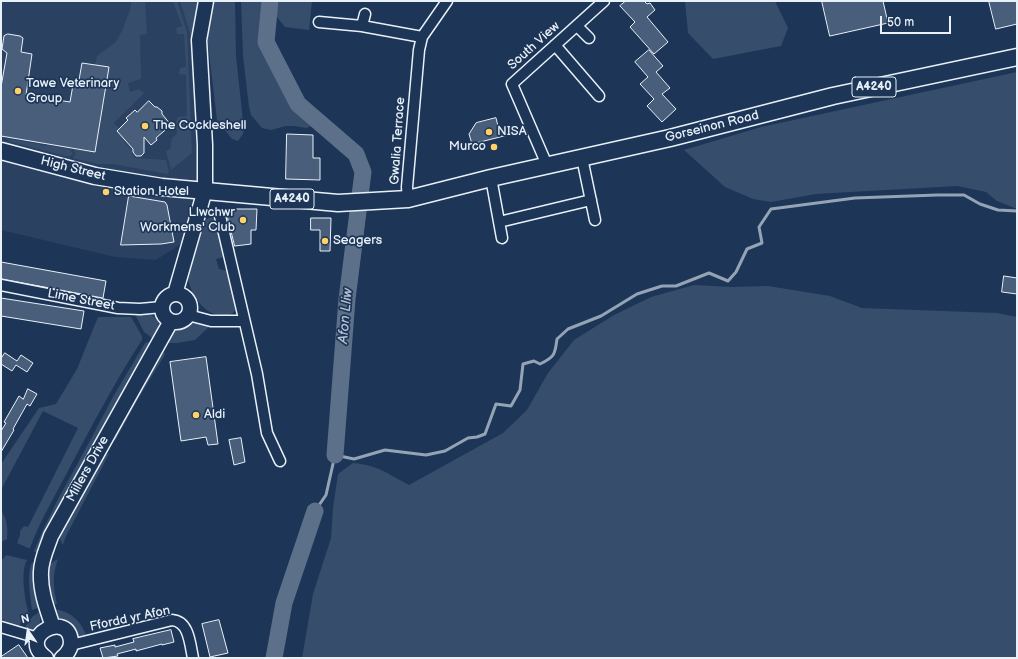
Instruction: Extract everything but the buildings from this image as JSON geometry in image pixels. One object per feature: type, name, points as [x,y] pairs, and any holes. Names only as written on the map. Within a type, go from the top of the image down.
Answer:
[{"type":"main road","name":"Gorseinon Road","points":[[408,199],[547,165],[670,138],[833,96],[1017,57]]},
{"type":"main road","name":"High Street","points":[[1,151],[95,176],[162,187],[345,203],[408,199]]},
{"type":"street","points":[[175,294],[204,190],[205,145],[200,40],[206,1]]},
{"type":"street","points":[[319,22],[362,26],[422,37],[446,1]]},
{"type":"street","name":"South View","points":[[547,165],[512,84],[604,1]]},
{"type":"street","points":[[362,26],[365,14]]},
{"type":"street","points":[[577,26],[589,38]]},
{"type":"street","name":"Gwalia Terrace","points":[[408,199],[407,187],[415,85],[422,37]]},
{"type":"street","points":[[555,45],[598,95]]},
{"type":"street","points":[[582,158],[595,220]]},
{"type":"street","points":[[492,178],[502,238]]},
{"type":"street","points":[[499,222],[591,200]]},
{"type":"street","points":[[220,216],[257,374],[267,433],[280,461]]},
{"type":"street","name":"Lime Street","points":[[1,285],[118,308],[162,307]]},
{"type":"street","points":[[175,294],[184,296],[189,302],[190,311],[186,318],[179,322],[171,321],[163,314],[162,307],[165,299],[168,296],[175,294]]},
{"type":"street","points":[[188,315],[211,321],[244,322]]},
{"type":"street","name":"Millers Drive","points":[[52,627],[41,588],[43,559],[51,536],[171,321]]},
{"type":"street","name":"Ffordd yr Afon","points":[[71,645],[176,620],[181,622],[187,632],[194,658]]},
{"type":"street","points":[[1,627],[38,638]]},
{"type":"street","points":[[46,658],[41,654],[38,638],[44,630],[52,627],[58,627],[69,636],[71,645],[66,655],[62,658]]},
{"type":"shaded area","points":[[1,1],[184,1],[192,47],[206,228],[156,260],[115,257],[1,230]]},
{"type":"shaded area","points":[[131,1],[145,1],[147,34],[140,35],[141,79],[128,83],[130,92],[139,89],[144,93],[114,123],[119,128],[117,131],[126,140],[124,142],[132,150],[132,154],[135,158],[166,160],[169,172],[167,174],[113,164],[98,164],[72,158],[76,154],[73,149],[95,151],[109,67],[95,65],[97,56],[116,42],[130,10]]},
{"type":"shaded area","points":[[173,1],[177,1],[187,32],[192,153],[171,170],[166,151],[170,149],[172,138],[177,134],[175,124],[178,117],[187,116],[186,75],[179,74],[180,68],[186,67],[184,34],[177,34],[176,28],[182,26]]},
{"type":"shaded area","points":[[180,1],[200,1],[191,41],[188,26]]},
{"type":"shaded area","points":[[213,1],[235,1],[236,56],[244,130],[238,141],[232,139],[217,120],[207,36]]},
{"type":"shaded area","points":[[241,1],[268,1],[265,14],[264,38],[269,61],[291,107],[306,117],[312,126],[306,128],[286,126],[271,130],[262,128],[251,115],[243,56]]},
{"type":"shaded area","points":[[276,1],[312,1],[309,30],[285,27],[273,12]]},
{"type":"shaded area","points":[[685,1],[775,1],[788,28],[781,46],[713,59],[688,33]]},
{"type":"shaded area","points":[[1017,72],[1017,209],[997,201],[986,192],[957,186],[816,194],[771,202],[753,199],[725,187],[684,150],[761,127]]},
{"type":"shaded area","points":[[9,139],[70,149],[73,154],[69,157],[8,141]]},
{"type":"shaded area","points":[[216,213],[225,253],[224,257],[216,259],[219,269],[228,271],[236,300],[233,313],[228,315],[211,313],[204,308],[190,287],[187,272],[203,222]]},
{"type":"shaded area","points":[[694,285],[732,287],[768,286],[830,296],[862,308],[997,313],[1017,317],[1017,658],[302,658],[313,594],[331,538],[333,508],[338,474],[353,463],[362,464],[377,468],[409,485],[503,433],[527,410],[548,373],[574,340],[614,315],[651,297]]},
{"type":"shaded area","points":[[147,313],[156,318],[159,324],[153,340],[144,332],[135,314]]},
{"type":"shaded area","points":[[98,317],[131,317],[142,336],[142,340],[123,370],[97,417],[44,516],[30,548],[28,548],[17,543],[20,531],[24,526],[28,527],[78,428],[43,411],[1,490],[1,464],[39,408],[56,404],[77,369]]},
{"type":"shaded area","points":[[196,323],[211,325],[195,340],[168,343],[163,346],[170,336],[180,327]]},
{"type":"shaded area","points":[[148,342],[150,344],[148,349],[78,474],[40,551],[35,552],[34,551],[43,530],[57,501],[114,395],[145,343]]},
{"type":"shaded area","points":[[160,351],[165,353],[164,356],[115,441],[113,436]]},
{"type":"shaded area","points":[[109,454],[62,544],[59,536],[61,529],[102,456]]},
{"type":"shaded area","points":[[1,510],[7,524],[7,539],[1,542]]},
{"type":"shaded area","points":[[6,555],[27,560],[24,579],[26,602],[29,614],[21,622],[19,627],[1,619],[1,561]]},
{"type":"shaded area","points":[[58,559],[54,581],[57,604],[52,604],[48,599],[48,568],[51,563]]},
{"type":"shaded area","points":[[34,562],[36,565],[34,570],[34,586],[38,608],[32,610],[29,575],[31,564]]},
{"type":"shaded area","points":[[51,610],[61,610],[76,619],[85,632],[87,638],[77,638],[57,621]]},
{"type":"shaded area","points":[[39,612],[40,621],[38,628],[33,632],[23,630],[32,617]]},
{"type":"waterway","name":"Afon Lliw","points":[[270,1],[266,42],[298,104],[356,154],[363,172],[347,299],[335,455]]},
{"type":"waterway","points":[[315,511],[326,495],[335,455],[354,459],[385,450],[426,455],[445,451],[468,438],[485,434],[496,404],[511,406],[520,390],[523,364],[534,361],[540,364],[549,359],[555,352],[557,339],[568,329],[601,316],[637,294],[662,286],[676,286],[709,273],[728,281],[736,272],[747,249],[762,243],[759,227],[771,209],[855,198],[964,195],[980,204],[998,210],[1017,211]]},
{"type":"waterway","name":"Afon Lliw","points":[[274,658],[284,603],[315,511]]},
{"type":"place","name":"Tawe Veterinary Group","points":[[18,91]]},
{"type":"place","name":"The Cockleshell","points":[[145,126]]},
{"type":"place","name":"NISA","points":[[489,132]]},
{"type":"place","name":"Murco","points":[[494,147]]},
{"type":"place","name":"Station Hotel","points":[[106,192]]},
{"type":"place","name":"Llwchwr Workmens' Club","points":[[243,220]]},
{"type":"place","name":"Seagers","points":[[325,241]]},
{"type":"place","name":"Aldi","points":[[196,415]]}]
